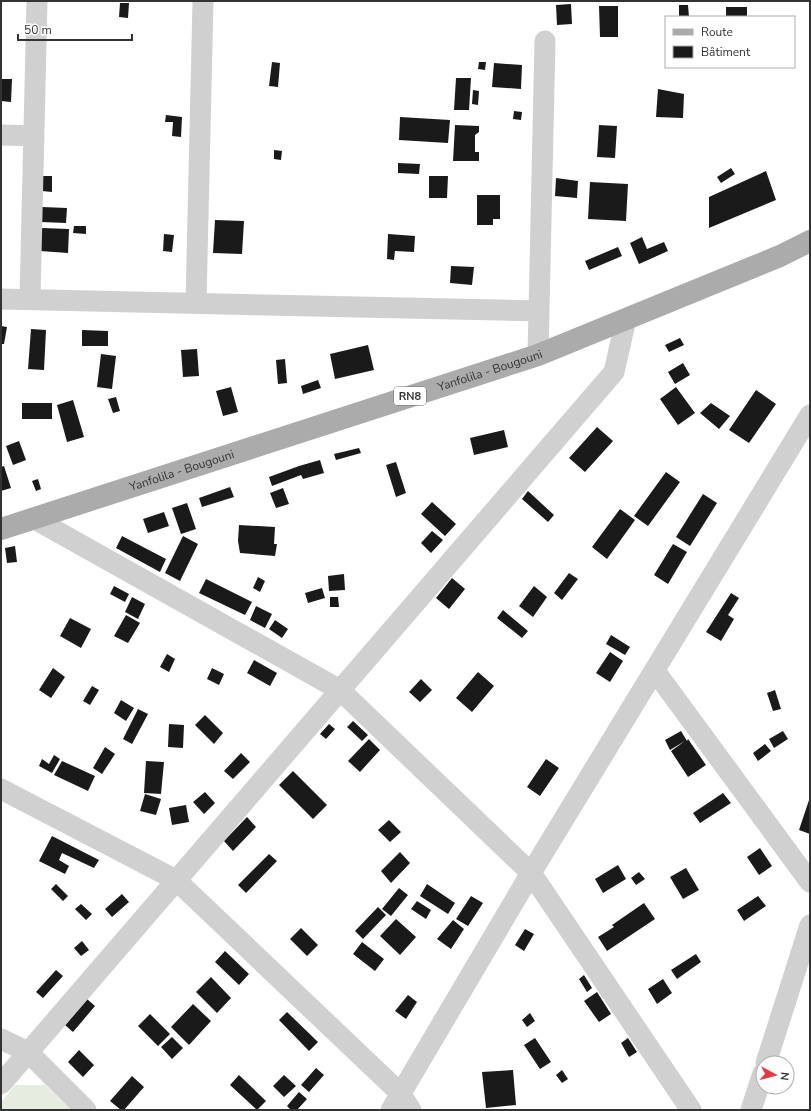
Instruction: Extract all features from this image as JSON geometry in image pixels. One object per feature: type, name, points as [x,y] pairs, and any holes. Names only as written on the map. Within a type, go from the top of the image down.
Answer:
[{"type":"main road","name":"Yanfolila - Bougouni","points":[[1,529],[538,355],[780,256],[810,241]]},
{"type":"street","points":[[30,299],[37,1]]},
{"type":"street","points":[[196,303],[203,1]]},
{"type":"street","points":[[538,355],[545,41]]},
{"type":"street","points":[[1,135],[34,136]]},
{"type":"street","points":[[1,299],[539,311]]},
{"type":"street","points":[[1,1084],[614,372],[626,319]]},
{"type":"street","points":[[1,788],[176,880],[401,1104],[531,873],[810,415]]},
{"type":"street","points":[[33,518],[340,690],[531,873],[691,1110]]},
{"type":"street","points":[[654,671],[810,882]]},
{"type":"street","points":[[769,1055],[810,925]]},
{"type":"street","points":[[1,1039],[28,1052],[86,1110]]},
{"type":"street","points":[[751,1110],[756,1095]]},
{"type":"shaded area","points":[[15,1085],[45,1085],[71,1110],[1,1110],[1,1102]]},
{"type":"building","points":[[120,3],[129,3],[128,18],[119,17]]},
{"type":"building","points":[[571,4],[572,24],[557,25],[556,5]]},
{"type":"building","points":[[679,5],[688,5],[689,16],[679,16]]},
{"type":"building","points":[[599,6],[618,6],[618,37],[600,37]]},
{"type":"building","points":[[726,7],[747,7],[747,16],[726,16]]},
{"type":"building","points":[[272,62],[280,63],[278,87],[269,86]]},
{"type":"building","points":[[479,62],[486,62],[485,70],[478,69]]},
{"type":"building","points":[[494,63],[522,65],[521,89],[492,87]]},
{"type":"building","points":[[456,78],[471,78],[469,110],[454,110]]},
{"type":"building","points":[[1,79],[12,79],[11,102],[1,101]]},
{"type":"building","points":[[658,89],[684,94],[683,118],[656,117]]},
{"type":"building","points":[[473,90],[479,91],[478,105],[472,104]]},
{"type":"building","points":[[514,111],[522,112],[521,120],[513,119]]},
{"type":"building","points":[[166,115],[182,117],[181,137],[172,136],[173,122],[165,122]]},
{"type":"building","points":[[400,117],[450,120],[448,143],[399,140]]},
{"type":"building","points":[[455,125],[479,126],[479,132],[475,135],[475,152],[479,152],[479,161],[453,161]]},
{"type":"building","points":[[599,125],[617,126],[615,158],[597,157]]},
{"type":"building","points":[[274,150],[282,151],[281,160],[274,159]]},
{"type":"building","points":[[398,163],[420,164],[419,174],[398,173]]},
{"type":"building","points":[[731,168],[735,174],[721,183],[717,177]]},
{"type":"building","points":[[766,171],[776,200],[709,228],[709,197]]},
{"type":"building","points":[[43,176],[52,176],[52,192],[42,191]]},
{"type":"building","points":[[429,176],[448,176],[447,198],[429,198]]},
{"type":"building","points":[[556,178],[578,181],[577,198],[555,196]]},
{"type":"building","points":[[590,182],[628,184],[626,221],[588,219]]},
{"type":"building","points":[[477,195],[500,195],[500,219],[493,219],[493,225],[477,225]]},
{"type":"building","points":[[42,207],[67,208],[66,223],[41,222]]},
{"type":"building","points":[[215,220],[244,221],[242,254],[213,253]]},
{"type":"building","points":[[74,226],[86,226],[86,234],[73,233]]},
{"type":"building","points":[[42,228],[69,229],[68,253],[40,251]]},
{"type":"building","points":[[164,234],[174,235],[172,252],[163,251]]},
{"type":"building","points":[[388,234],[415,236],[414,252],[395,251],[394,260],[387,259]]},
{"type":"building","points":[[642,237],[647,249],[664,242],[668,251],[639,264],[630,243]]},
{"type":"building","points":[[618,247],[622,256],[589,270],[585,261]]},
{"type":"building","points":[[451,266],[474,267],[472,285],[450,283]]},
{"type":"building","points":[[1,326],[7,327],[4,344],[1,344]]},
{"type":"building","points":[[31,329],[46,330],[44,370],[28,369]]},
{"type":"building","points":[[82,330],[108,331],[108,346],[82,346]]},
{"type":"building","points":[[680,338],[684,345],[669,352],[665,345]]},
{"type":"building","points":[[368,345],[374,370],[335,379],[330,354]]},
{"type":"building","points":[[197,349],[199,376],[183,377],[181,350]]},
{"type":"building","points":[[101,354],[116,356],[112,389],[97,387]]},
{"type":"building","points":[[285,359],[287,383],[278,384],[276,360]]},
{"type":"building","points":[[683,363],[690,375],[675,384],[668,372]]},
{"type":"building","points":[[318,380],[321,388],[303,394],[301,386]]},
{"type":"building","points":[[231,387],[238,412],[223,416],[216,391]]},
{"type":"building","points":[[676,387],[695,413],[678,425],[660,399]]},
{"type":"building","points":[[756,390],[776,404],[749,443],[729,430]]},
{"type":"building","points":[[116,397],[120,411],[113,413],[108,399]]},
{"type":"building","points":[[73,400],[84,437],[67,442],[57,405]]},
{"type":"building","points":[[22,403],[52,403],[52,419],[22,419]]},
{"type":"building","points":[[711,403],[730,416],[719,429],[700,413]]},
{"type":"building","points":[[597,427],[613,441],[585,472],[569,458]]},
{"type":"building","points":[[504,430],[508,447],[474,455],[470,438]]},
{"type":"building","points":[[19,441],[26,460],[13,465],[6,446]]},
{"type":"building","points":[[359,448],[361,453],[336,460],[334,454]]},
{"type":"building","points":[[320,460],[324,473],[303,479],[301,475],[272,486],[269,477]]},
{"type":"building","points":[[396,462],[406,493],[396,497],[386,465]]},
{"type":"building","points":[[4,466],[11,488],[1,491],[1,467]]},
{"type":"building","points":[[666,472],[680,482],[648,526],[634,516]]},
{"type":"building","points":[[38,479],[41,489],[36,491],[32,481]]},
{"type":"building","points":[[230,487],[234,497],[202,507],[199,498]]},
{"type":"building","points":[[283,488],[289,504],[276,508],[270,493]]},
{"type":"building","points":[[528,491],[554,515],[548,522],[522,499]]},
{"type":"building","points":[[703,494],[717,503],[690,546],[676,537]]},
{"type":"building","points":[[432,502],[456,524],[445,536],[421,514]]},
{"type":"building","points":[[187,503],[196,529],[181,534],[172,508]]},
{"type":"building","points":[[620,509],[635,520],[607,559],[592,547]]},
{"type":"building","points":[[164,512],[169,526],[148,533],[143,519]]},
{"type":"building","points":[[239,525],[275,527],[274,544],[277,544],[275,556],[240,553],[238,541]]},
{"type":"building","points":[[432,531],[443,540],[431,553],[421,543]]},
{"type":"building","points":[[122,536],[166,559],[160,572],[116,548]]},
{"type":"building","points":[[183,536],[198,544],[180,581],[165,573]]},
{"type":"building","points":[[673,544],[687,552],[668,584],[654,575]]},
{"type":"building","points":[[15,546],[17,562],[7,563],[5,548]]},
{"type":"building","points":[[569,573],[578,579],[562,600],[554,593]]},
{"type":"building","points":[[344,574],[345,590],[329,591],[328,576]]},
{"type":"building","points":[[258,577],[265,581],[260,592],[253,588]]},
{"type":"building","points":[[452,578],[465,589],[449,609],[436,598]]},
{"type":"building","points":[[206,579],[252,602],[245,615],[199,593]]},
{"type":"building","points":[[114,586],[129,594],[125,602],[110,594]]},
{"type":"building","points":[[534,586],[547,597],[533,617],[519,606]]},
{"type":"building","points":[[322,588],[325,598],[308,603],[305,593]]},
{"type":"building","points":[[731,593],[739,598],[728,615],[734,619],[721,641],[706,632]]},
{"type":"building","points":[[132,597],[145,604],[138,619],[125,612]]},
{"type":"building","points":[[330,597],[338,597],[339,607],[330,607]]},
{"type":"building","points":[[256,606],[272,614],[265,628],[250,620]]},
{"type":"building","points":[[503,610],[528,631],[522,638],[497,618]]},
{"type":"building","points":[[126,615],[140,623],[128,643],[114,636]]},
{"type":"building","points":[[70,618],[91,629],[81,648],[60,636]]},
{"type":"building","points":[[275,620],[288,629],[282,638],[269,629]]},
{"type":"building","points":[[611,635],[630,647],[625,655],[606,644]]},
{"type":"building","points":[[610,652],[623,661],[610,682],[596,673]]},
{"type":"building","points":[[167,654],[175,659],[169,672],[160,667]]},
{"type":"building","points":[[254,660],[277,673],[270,686],[247,673]]},
{"type":"building","points":[[53,668],[65,677],[51,698],[39,690]]},
{"type":"building","points":[[212,668],[224,674],[219,685],[207,679]]},
{"type":"building","points":[[478,672],[494,686],[472,712],[456,698]]},
{"type":"building","points":[[421,679],[432,690],[420,702],[409,692]]},
{"type":"building","points":[[92,686],[99,690],[90,705],[83,701]]},
{"type":"building","points":[[775,690],[781,709],[773,711],[767,693]]},
{"type":"building","points":[[121,700],[134,708],[126,721],[114,713]]},
{"type":"building","points":[[138,709],[148,714],[132,744],[123,739]]},
{"type":"building","points":[[205,715],[223,733],[214,744],[195,725]]},
{"type":"building","points":[[353,721],[368,735],[362,741],[347,727]]},
{"type":"building","points":[[169,724],[184,725],[183,748],[168,747]]},
{"type":"building","points":[[329,724],[335,729],[326,739],[320,734]]},
{"type":"building","points":[[681,731],[706,765],[688,777],[671,751],[685,741],[670,750],[665,740]]},
{"type":"building","points":[[783,731],[788,739],[774,748],[769,739]]},
{"type":"building","points":[[369,739],[380,750],[360,772],[348,761]]},
{"type":"building","points":[[765,744],[771,751],[758,761],[753,753]]},
{"type":"building","points":[[105,747],[115,754],[102,774],[93,768]]},
{"type":"building","points":[[241,753],[250,762],[233,779],[224,771]]},
{"type":"building","points":[[54,755],[60,759],[52,773],[39,766],[42,759],[49,764]]},
{"type":"building","points":[[546,759],[559,768],[540,796],[527,787]]},
{"type":"building","points":[[62,761],[95,776],[88,791],[54,775]]},
{"type":"building","points":[[146,761],[164,762],[161,794],[144,793]]},
{"type":"building","points":[[293,771],[327,805],[313,819],[279,785]]},
{"type":"building","points":[[205,792],[215,803],[204,814],[193,802]]},
{"type":"building","points":[[723,793],[731,803],[700,823],[693,813]]},
{"type":"building","points":[[145,794],[161,799],[156,815],[140,811]]},
{"type":"building","points":[[810,797],[810,834],[799,830]]},
{"type":"building","points":[[186,805],[189,822],[172,825],[169,808]]},
{"type":"building","points":[[247,817],[256,827],[233,851],[224,841]]},
{"type":"building","points":[[389,820],[401,832],[390,842],[378,830]]},
{"type":"building","points":[[52,836],[99,860],[94,868],[62,853],[59,860],[69,866],[65,874],[39,861]]},
{"type":"building","points":[[760,848],[772,866],[759,875],[747,857]]},
{"type":"building","points":[[400,852],[410,863],[391,883],[381,871]]},
{"type":"building","points":[[269,854],[277,861],[246,893],[238,885]]},
{"type":"building","points":[[618,865],[626,879],[603,893],[595,879]]},
{"type":"building","points":[[686,868],[699,890],[683,899],[670,877]]},
{"type":"building","points":[[639,872],[645,879],[636,885],[631,878]]},
{"type":"building","points":[[56,884],[68,896],[63,901],[51,889]]},
{"type":"building","points":[[427,884],[455,903],[448,914],[420,896]]},
{"type":"building","points":[[399,888],[408,895],[391,916],[382,909]]},
{"type":"building","points":[[122,894],[129,902],[112,917],[105,909]]},
{"type":"building","points":[[471,896],[483,903],[468,926],[456,919]]},
{"type":"building","points":[[758,896],[766,906],[744,921],[737,910]]},
{"type":"building","points":[[417,901],[431,910],[426,919],[411,909]]},
{"type":"building","points":[[644,903],[655,919],[607,951],[598,937],[614,927],[612,925]]},
{"type":"building","points":[[81,904],[92,914],[86,920],[75,909]]},
{"type":"building","points":[[378,907],[386,915],[363,939],[355,931]]},
{"type":"building","points":[[396,919],[416,937],[400,955],[380,936]]},
{"type":"building","points":[[453,920],[464,929],[451,949],[437,939]]},
{"type":"building","points":[[301,928],[318,945],[307,956],[290,939]]},
{"type":"building","points":[[525,929],[534,934],[524,951],[515,945]]},
{"type":"building","points":[[82,941],[89,950],[81,956],[74,948]]},
{"type":"building","points":[[362,942],[384,959],[375,971],[353,954]]},
{"type":"building","points":[[225,951],[249,974],[239,985],[215,962]]},
{"type":"building","points":[[696,954],[701,962],[677,979],[671,970]]},
{"type":"building","points":[[56,970],[63,976],[43,998],[36,992]]},
{"type":"building","points":[[584,975],[592,988],[587,992],[579,979]]},
{"type":"building","points":[[211,977],[231,998],[217,1013],[196,992]]},
{"type":"building","points":[[663,979],[672,993],[657,1004],[648,989]]},
{"type":"building","points":[[597,992],[611,1014],[599,1022],[584,1001]]},
{"type":"building","points":[[408,995],[417,1002],[406,1019],[395,1011]]},
{"type":"building","points":[[87,999],[95,1006],[73,1032],[65,1025]]},
{"type":"building","points":[[193,1004],[211,1021],[189,1045],[171,1027]]},
{"type":"building","points":[[287,1012],[318,1042],[309,1051],[279,1020]]},
{"type":"building","points":[[530,1013],[535,1021],[527,1027],[522,1020]]},
{"type":"building","points":[[150,1014],[170,1034],[158,1046],[138,1026]]},
{"type":"building","points":[[172,1037],[183,1048],[172,1059],[161,1047]]},
{"type":"building","points":[[535,1038],[551,1062],[540,1069],[524,1045]]},
{"type":"building","points":[[628,1038],[637,1052],[629,1057],[621,1043]]},
{"type":"building","points":[[79,1050],[94,1065],[83,1077],[68,1062]]},
{"type":"building","points":[[316,1068],[324,1075],[309,1092],[301,1085]]},
{"type":"building","points":[[513,1070],[516,1105],[486,1108],[482,1072]]},
{"type":"building","points":[[562,1070],[568,1079],[562,1083],[556,1075]]},
{"type":"building","points":[[239,1075],[266,1101],[257,1110],[230,1085]]},
{"type":"building","points":[[284,1075],[296,1086],[284,1097],[273,1086]]},
{"type":"building","points":[[132,1076],[144,1087],[124,1110],[121,1110],[110,1101]]},
{"type":"building","points":[[299,1092],[307,1099],[297,1110],[291,1110],[287,1106]]}]
